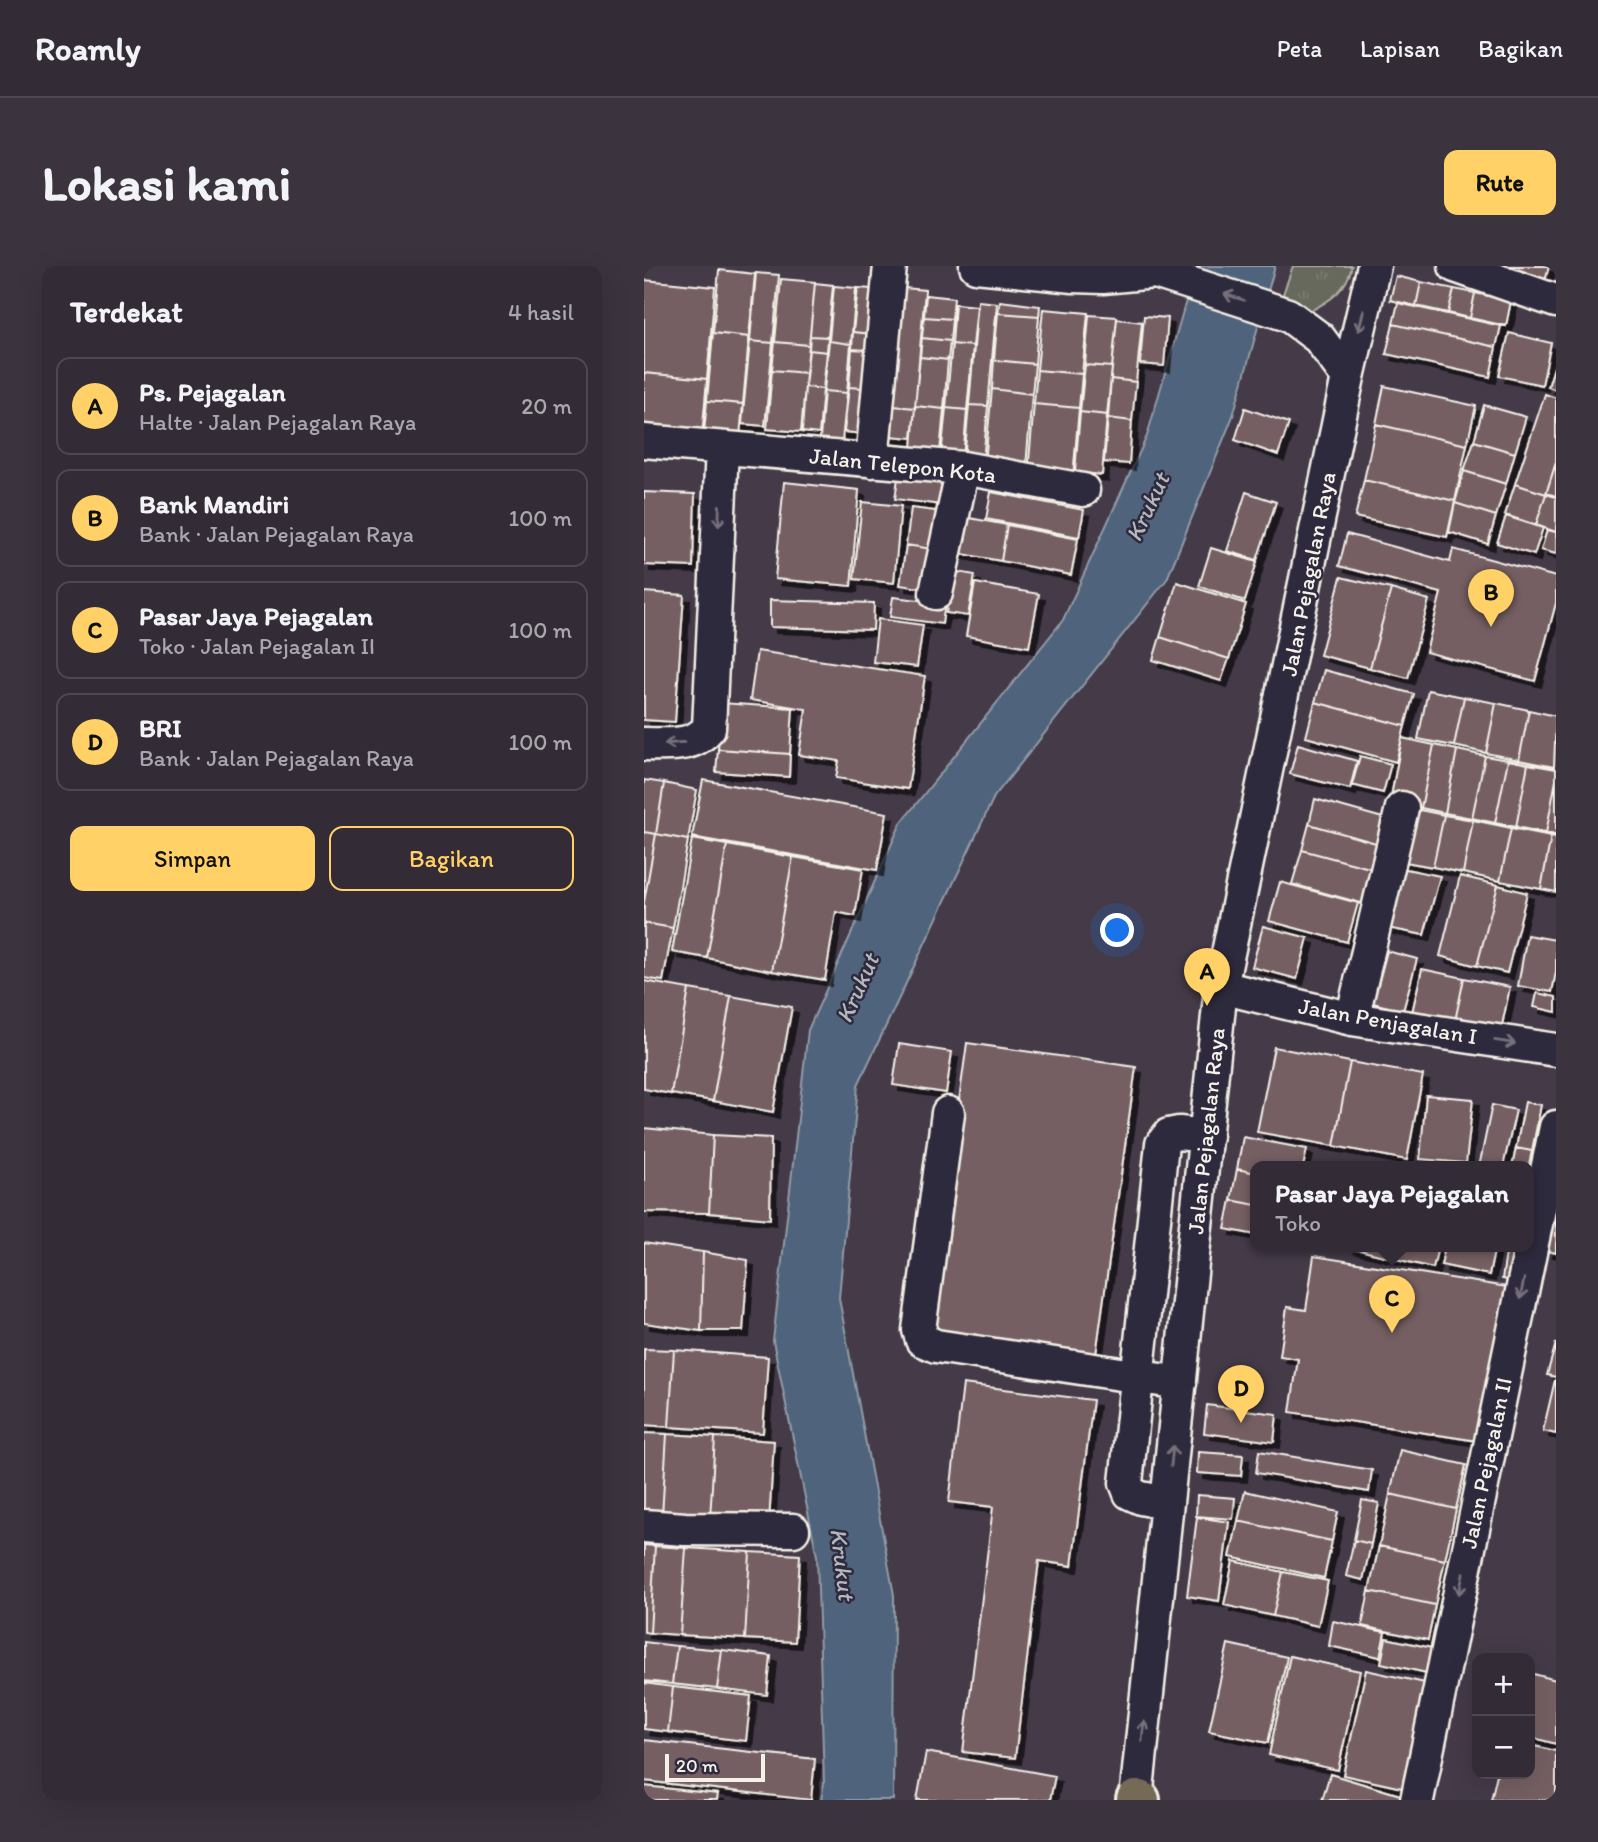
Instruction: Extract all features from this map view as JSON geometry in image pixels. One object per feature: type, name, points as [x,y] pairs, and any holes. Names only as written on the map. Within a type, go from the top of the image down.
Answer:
[{"type":"street","points":[[872,461],[890,266]]},
{"type":"street","points":[[976,266],[1073,276],[1163,273],[1288,315],[1319,338],[1348,377]]},
{"type":"street","name":"Jalan Pejagalan Raya","points":[[1137,1800],[1221,987],[1348,377],[1374,266]]},
{"type":"street","points":[[1455,266],[1556,301]]},
{"type":"street","name":"Jalan Telepon Kota","points":[[644,441],[963,468],[1083,490]]},
{"type":"street","points":[[644,744],[676,744],[700,739],[709,728],[722,448]]},
{"type":"street","points":[[936,593],[963,468]]},
{"type":"street","points":[[1352,1019],[1402,808]]},
{"type":"street","name":"Jalan Penjagalan I","points":[[1221,987],[1352,1019],[1556,1050]]},
{"type":"street","points":[[948,1113],[919,1330],[922,1340],[936,1346],[1180,1383]]},
{"type":"street","name":"Jalan Pejagalan II","points":[[1534,1233],[1556,1126]]},
{"type":"street","points":[[1167,1503],[1130,1493],[1126,1483],[1137,1377],[1162,1144],[1168,1135],[1179,1133],[1206,1136]]},
{"type":"street","name":"Jalan Pejagalan II","points":[[1417,1800],[1530,1252]]},
{"type":"street","points":[[644,1526],[793,1530]]},
{"type":"green space","points":[[1293,266],[1352,266],[1346,282],[1337,294],[1310,311],[1282,297]]},
{"type":"water","name":"Krukut","points":[[1196,266],[1275,266],[1233,416],[1167,579],[994,797],[858,1085],[839,1298],[894,1595],[893,1800],[821,1800],[824,1783],[817,1556],[773,1341],[808,1030],[901,823],[1063,620],[1147,436]]},
{"type":"building","points":[[1498,266],[1549,266],[1545,281]]},
{"type":"building","points":[[719,270],[755,274],[749,337],[713,333]]},
{"type":"building","points":[[756,273],[779,275],[773,343],[750,341]]},
{"type":"building","points":[[1396,276],[1421,282],[1416,306],[1390,300]]},
{"type":"building","points":[[781,279],[815,282],[809,345],[775,342]]},
{"type":"building","points":[[644,280],[715,287],[707,379],[644,373]]},
{"type":"building","points":[[1421,282],[1454,289],[1448,313],[1416,306]]},
{"type":"building","points":[[815,283],[833,285],[828,337],[810,336]]},
{"type":"building","points":[[834,286],[856,288],[851,344],[829,341]]},
{"type":"building","points":[[893,287],[925,290],[915,408],[882,405]]},
{"type":"building","points":[[858,288],[886,290],[882,335],[853,332]]},
{"type":"building","points":[[1454,289],[1475,293],[1470,318],[1448,313]]},
{"type":"building","points":[[1475,293],[1511,301],[1506,326],[1470,318]]},
{"type":"building","points":[[926,295],[954,298],[952,319],[924,317]]},
{"type":"building","points":[[978,301],[997,303],[988,406],[969,405]]},
{"type":"building","points":[[1000,301],[1040,306],[1039,316],[998,313]]},
{"type":"building","points":[[1398,303],[1501,326],[1496,347],[1393,324]]},
{"type":"building","points":[[955,304],[977,306],[973,346],[952,344]]},
{"type":"building","points":[[1043,309],[1088,313],[1082,374],[1037,370]]},
{"type":"building","points":[[998,313],[1039,316],[1035,364],[994,360]]},
{"type":"building","points":[[1089,315],[1117,317],[1112,367],[1085,365]]},
{"type":"building","points":[[1144,316],[1168,318],[1164,366],[1140,364]]},
{"type":"building","points":[[924,317],[952,319],[950,341],[922,338]]},
{"type":"building","points":[[1117,319],[1142,322],[1136,382],[1111,379]]},
{"type":"building","points":[[1393,324],[1496,347],[1490,377],[1386,354]]},
{"type":"building","points":[[853,332],[882,335],[880,351],[852,349]]},
{"type":"building","points":[[713,333],[749,337],[743,404],[707,401]]},
{"type":"building","points":[[1509,333],[1551,343],[1542,385],[1499,376]]},
{"type":"building","points":[[810,336],[828,337],[827,352],[809,350]]},
{"type":"building","points":[[922,338],[950,341],[948,360],[920,357]]},
{"type":"building","points":[[750,341],[773,343],[765,426],[742,424]]},
{"type":"building","points":[[829,341],[851,344],[847,393],[824,391]]},
{"type":"building","points":[[775,342],[809,345],[806,373],[772,370]]},
{"type":"building","points":[[952,344],[973,346],[967,410],[946,408]]},
{"type":"building","points":[[852,349],[880,351],[877,389],[849,387]]},
{"type":"building","points":[[809,350],[827,352],[823,389],[805,387]]},
{"type":"building","points":[[920,357],[948,360],[944,409],[915,406]]},
{"type":"building","points":[[994,360],[1035,364],[1032,394],[992,389]]},
{"type":"building","points":[[1556,361],[1556,390],[1548,387]]},
{"type":"building","points":[[1085,365],[1112,367],[1107,415],[1080,412]]},
{"type":"building","points":[[772,370],[806,373],[801,432],[767,429]]},
{"type":"building","points":[[1037,370],[1082,374],[1079,408],[1034,404]]},
{"type":"building","points":[[644,373],[707,379],[702,437],[644,431]]},
{"type":"building","points":[[1111,379],[1136,382],[1132,421],[1108,418]]},
{"type":"building","points":[[1384,386],[1476,406],[1467,445],[1376,424]]},
{"type":"building","points":[[805,387],[823,389],[819,434],[802,432]]},
{"type":"building","points":[[849,387],[877,389],[873,435],[844,432]]},
{"type":"building","points":[[992,389],[1032,394],[1026,467],[985,463]]},
{"type":"building","points":[[824,391],[847,393],[842,441],[820,439]]},
{"type":"building","points":[[1545,394],[1556,398],[1556,462],[1546,494],[1515,484]]},
{"type":"building","points":[[707,401],[743,404],[739,447],[703,444]]},
{"type":"building","points":[[1034,404],[1079,408],[1073,477],[1028,472]]},
{"type":"building","points":[[882,405],[915,408],[912,438],[879,435]]},
{"type":"building","points":[[969,405],[988,406],[983,462],[964,460]]},
{"type":"building","points":[[1484,405],[1526,417],[1515,453],[1474,441]]},
{"type":"building","points":[[915,406],[944,409],[940,452],[912,449]]},
{"type":"building","points":[[946,408],[967,410],[963,459],[941,457]]},
{"type":"building","points":[[1245,408],[1289,423],[1278,455],[1235,440]]},
{"type":"building","points":[[1080,412],[1107,415],[1102,475],[1075,472]]},
{"type":"building","points":[[1108,418],[1132,421],[1129,464],[1104,462]]},
{"type":"building","points":[[1376,424],[1467,445],[1455,501],[1364,480]]},
{"type":"building","points":[[1474,441],[1515,453],[1506,484],[1464,471]]},
{"type":"building","points":[[1556,463],[1556,496],[1546,493]]},
{"type":"building","points":[[900,464],[953,471],[949,506],[895,499]]},
{"type":"building","points":[[1464,471],[1506,484],[1496,516],[1455,503]]},
{"type":"building","points":[[1364,480],[1455,501],[1447,537],[1355,517]]},
{"type":"building","points":[[784,482],[859,490],[851,586],[775,579]]},
{"type":"building","points":[[1515,484],[1546,494],[1536,525],[1505,515]]},
{"type":"building","points":[[644,492],[695,494],[693,567],[644,565]]},
{"type":"building","points":[[991,492],[1084,510],[1079,537],[986,519]]},
{"type":"building","points":[[1246,492],[1276,502],[1257,560],[1227,551]]},
{"type":"building","points":[[1546,494],[1556,497],[1556,532],[1536,525]]},
{"type":"building","points":[[862,502],[901,506],[894,583],[854,579]]},
{"type":"building","points":[[1455,503],[1496,516],[1488,544],[1449,532]]},
{"type":"building","points":[[911,508],[944,512],[939,550],[906,545]]},
{"type":"building","points":[[1506,516],[1543,528],[1534,555],[1497,543]]},
{"type":"building","points":[[964,517],[1007,525],[1001,561],[957,553]]},
{"type":"building","points":[[1007,525],[1078,539],[1071,575],[1001,561]]},
{"type":"building","points":[[1547,530],[1556,532],[1556,554],[1541,550]]},
{"type":"building","points":[[1347,534],[1450,562],[1453,549],[1556,577],[1556,603],[1535,681],[1426,652],[1441,593],[1339,566]]},
{"type":"building","points":[[906,545],[939,550],[933,590],[900,585]]},
{"type":"building","points":[[1211,548],[1257,562],[1245,601],[1199,586]]},
{"type":"building","points":[[952,571],[975,575],[968,616],[946,613]]},
{"type":"building","points":[[1341,577],[1391,589],[1370,668],[1320,655]]},
{"type":"building","points":[[1177,582],[1246,604],[1229,659],[1160,637]]},
{"type":"building","points":[[975,583],[1039,594],[1029,647],[966,636]]},
{"type":"building","points":[[1391,589],[1429,600],[1408,678],[1370,668]]},
{"type":"building","points":[[644,592],[684,595],[675,722],[644,720]]},
{"type":"building","points":[[893,597],[945,603],[942,624],[890,617]]},
{"type":"building","points":[[770,600],[874,603],[873,630],[770,627]]},
{"type":"building","points":[[878,619],[923,625],[917,667],[873,662]]},
{"type":"building","points":[[1160,637],[1229,659],[1221,681],[1153,660]]},
{"type":"building","points":[[757,651],[925,676],[908,789],[836,778],[839,761],[799,755],[806,709],[750,700]]},
{"type":"building","points":[[1324,670],[1414,694],[1405,726],[1315,702]]},
{"type":"building","points":[[1428,690],[1464,697],[1454,746],[1418,739]]},
{"type":"building","points":[[1464,697],[1496,703],[1486,753],[1454,746]]},
{"type":"building","points":[[1315,702],[1405,726],[1396,762],[1306,737]]},
{"type":"building","points":[[721,703],[793,708],[790,754],[718,749]]},
{"type":"building","points":[[1496,703],[1529,710],[1519,760],[1486,753]]},
{"type":"building","points":[[1529,710],[1556,716],[1554,767],[1519,760]]},
{"type":"building","points":[[1402,738],[1434,745],[1421,808],[1390,802]]},
{"type":"building","points":[[1298,744],[1357,761],[1350,789],[1290,774]]},
{"type":"building","points":[[1434,745],[1457,750],[1445,813],[1421,808]]},
{"type":"building","points":[[718,749],[790,754],[789,777],[716,772]]},
{"type":"building","points":[[1457,750],[1485,756],[1472,818],[1445,813]]},
{"type":"building","points":[[1360,756],[1391,764],[1383,793],[1352,785]]},
{"type":"building","points":[[1485,756],[1508,760],[1495,823],[1472,818]]},
{"type":"building","points":[[1508,760],[1528,764],[1516,827],[1495,823]]},
{"type":"building","points":[[1528,764],[1556,769],[1546,833],[1516,827]]},
{"type":"building","points":[[644,780],[664,783],[656,834],[644,832]]},
{"type":"building","points":[[703,780],[887,813],[877,870],[692,837]]},
{"type":"building","points":[[1556,780],[1556,835],[1546,833]]},
{"type":"building","points":[[664,783],[697,790],[688,840],[656,834]]},
{"type":"building","points":[[1315,799],[1390,820],[1383,845],[1309,824]]},
{"type":"building","points":[[1405,807],[1444,815],[1433,867],[1394,860]]},
{"type":"building","points":[[1444,815],[1473,820],[1463,873],[1433,867]]},
{"type":"building","points":[[1473,820],[1511,828],[1500,881],[1463,873]]},
{"type":"building","points":[[1309,824],[1383,845],[1377,870],[1302,850]]},
{"type":"building","points":[[1511,828],[1551,836],[1541,889],[1500,881]]},
{"type":"building","points":[[644,832],[656,834],[644,902]]},
{"type":"building","points":[[656,834],[688,840],[673,928],[644,923],[644,902]]},
{"type":"building","points":[[1551,836],[1556,837],[1556,892],[1541,889]]},
{"type":"building","points":[[692,839],[727,845],[707,958],[672,952]]},
{"type":"building","points":[[727,845],[793,857],[772,971],[707,958]]},
{"type":"building","points":[[1302,850],[1377,870],[1368,905],[1292,884]]},
{"type":"building","points":[[793,857],[863,869],[855,916],[836,912],[825,980],[772,971]]},
{"type":"building","points":[[1401,868],[1440,876],[1424,935],[1387,928]]},
{"type":"building","points":[[1460,876],[1498,885],[1477,966],[1440,956]]},
{"type":"building","points":[[1280,882],[1358,903],[1347,942],[1269,921]]},
{"type":"building","points":[[1498,885],[1527,893],[1507,973],[1477,966]]},
{"type":"building","points":[[644,923],[673,928],[663,981],[644,978]]},
{"type":"building","points":[[1263,926],[1308,938],[1297,979],[1252,967]]},
{"type":"building","points":[[1527,935],[1556,940],[1556,972],[1552,992],[1518,986]]},
{"type":"building","points":[[1387,951],[1417,959],[1403,1011],[1373,1003]]},
{"type":"building","points":[[1422,969],[1464,978],[1454,1026],[1411,1017]]},
{"type":"building","points":[[1464,978],[1510,987],[1500,1035],[1454,1026]]},
{"type":"building","points":[[644,981],[689,989],[671,1094],[644,1089]]},
{"type":"building","points":[[689,989],[731,996],[713,1101],[671,1094]]},
{"type":"building","points":[[1537,993],[1556,997],[1556,1012],[1534,1007]]},
{"type":"building","points":[[731,996],[792,1007],[773,1112],[713,1101]]},
{"type":"building","points":[[967,1043],[1136,1067],[1095,1362],[926,1338]]},
{"type":"building","points":[[899,1044],[952,1052],[946,1093],[893,1085]]},
{"type":"building","points":[[1274,1047],[1350,1062],[1334,1146],[1257,1132]]},
{"type":"building","points":[[1350,1062],[1423,1075],[1407,1160],[1334,1146]]},
{"type":"building","points":[[1426,1095],[1473,1099],[1466,1161],[1420,1159]]},
{"type":"building","points":[[1525,1102],[1541,1105],[1532,1151],[1516,1148]]},
{"type":"building","points":[[1492,1105],[1516,1110],[1504,1161],[1480,1161]]},
{"type":"building","points":[[644,1128],[713,1135],[709,1213],[644,1212]]},
{"type":"building","points":[[713,1135],[771,1138],[770,1219],[709,1213]]},
{"type":"building","points":[[1243,1137],[1307,1149],[1304,1161],[1250,1161],[1250,1172],[1237,1169]]},
{"type":"building","points":[[1516,1148],[1532,1151],[1530,1161],[1513,1161]]},
{"type":"building","points":[[1237,1169],[1250,1172],[1250,1204],[1231,1200]]},
{"type":"building","points":[[1231,1200],[1250,1204],[1250,1234],[1225,1229]]},
{"type":"building","points":[[1556,1213],[1556,1253],[1547,1251]]},
{"type":"building","points":[[644,1243],[703,1252],[701,1331],[644,1323]]},
{"type":"building","points":[[703,1252],[748,1260],[743,1331],[701,1331]]},
{"type":"building","points":[[1368,1252],[1389,1252],[1388,1257]]},
{"type":"building","points":[[1389,1252],[1437,1252],[1433,1268],[1388,1257]]},
{"type":"building","points":[[1444,1252],[1494,1252],[1489,1275],[1441,1265]]},
{"type":"building","points":[[1506,1252],[1523,1252],[1519,1282],[1502,1279]]},
{"type":"building","points":[[1314,1256],[1507,1287],[1484,1442],[1290,1412],[1298,1359],[1280,1356],[1287,1307],[1306,1310]]},
{"type":"building","points":[[1556,1343],[1556,1377],[1547,1375]]},
{"type":"building","points":[[644,1349],[674,1350],[669,1427],[644,1425]]},
{"type":"building","points":[[674,1350],[768,1357],[763,1433],[669,1427]]},
{"type":"building","points":[[1556,1380],[1556,1434],[1543,1431]]},
{"type":"building","points":[[963,1384],[1093,1400],[1072,1566],[1039,1561],[1015,1758],[963,1752],[993,1507],[949,1502]]},
{"type":"building","points":[[1207,1405],[1277,1414],[1274,1442],[1204,1433]]},
{"type":"building","points":[[644,1433],[667,1434],[662,1516],[644,1515]]},
{"type":"building","points":[[667,1434],[715,1437],[710,1519],[662,1516]]},
{"type":"building","points":[[715,1437],[774,1441],[769,1523],[710,1519]]},
{"type":"building","points":[[1400,1450],[1466,1465],[1456,1509],[1390,1494]]},
{"type":"building","points":[[1259,1451],[1372,1470],[1369,1492],[1256,1473]]},
{"type":"building","points":[[1198,1452],[1243,1455],[1241,1476],[1197,1473]]},
{"type":"building","points":[[1245,1491],[1338,1512],[1332,1541],[1238,1521]]},
{"type":"building","points":[[1390,1494],[1456,1509],[1445,1560],[1379,1546]]},
{"type":"building","points":[[1197,1495],[1235,1498],[1233,1519],[1196,1516]]},
{"type":"building","points":[[1362,1500],[1379,1503],[1371,1544],[1354,1540]]},
{"type":"building","points":[[1197,1517],[1229,1522],[1219,1601],[1187,1596]]},
{"type":"building","points":[[1238,1521],[1332,1541],[1324,1578],[1230,1557]]},
{"type":"building","points":[[1354,1540],[1371,1544],[1363,1580],[1346,1576]]},
{"type":"building","points":[[644,1545],[655,1546],[650,1633],[644,1632]]},
{"type":"building","points":[[655,1546],[686,1548],[680,1635],[650,1633]]},
{"type":"building","points":[[1379,1546],[1445,1560],[1435,1605],[1369,1591]]},
{"type":"building","points":[[686,1548],[750,1552],[745,1639],[680,1635]]},
{"type":"building","points":[[750,1552],[800,1555],[795,1642],[745,1639]]},
{"type":"building","points":[[1233,1561],[1283,1572],[1273,1616],[1224,1605]]},
{"type":"building","points":[[1283,1572],[1328,1581],[1318,1626],[1273,1616]]},
{"type":"building","points":[[1369,1591],[1435,1605],[1428,1640],[1362,1626]]},
{"type":"building","points":[[1333,1621],[1385,1632],[1380,1657],[1329,1646]]},
{"type":"building","points":[[1386,1638],[1432,1648],[1427,1673],[1381,1663]]},
{"type":"building","points":[[644,1642],[677,1646],[672,1684],[644,1681]]},
{"type":"building","points":[[1228,1644],[1287,1657],[1268,1743],[1209,1731]]},
{"type":"building","points":[[677,1646],[722,1650],[717,1689],[672,1684]]},
{"type":"building","points":[[722,1650],[771,1656],[767,1695],[717,1689]]},
{"type":"building","points":[[1290,1656],[1360,1671],[1338,1770],[1269,1755]]},
{"type":"building","points":[[1366,1670],[1425,1683],[1402,1788],[1343,1775]]},
{"type":"building","points":[[1535,1674],[1556,1680],[1556,1744],[1535,1738]]},
{"type":"building","points":[[644,1683],[673,1687],[668,1732],[644,1729]]},
{"type":"building","points":[[673,1687],[751,1696],[746,1741],[668,1732]]},
{"type":"building","points":[[644,1740],[815,1759],[811,1800],[644,1781]]},
{"type":"building","points":[[1535,1746],[1556,1751],[1556,1800],[1491,1800],[1496,1779],[1535,1779]]},
{"type":"building","points":[[926,1752],[1055,1776],[1050,1800],[917,1800]]},
{"type":"building","points":[[1330,1774],[1407,1797],[1406,1800],[1322,1800]]},
{"type":"building","points":[[644,1786],[718,1794],[717,1800],[644,1800]]},
{"type":"place","name":"Bank Mandiri","points":[[1491,627]]},
{"type":"place","name":"Ps. Pejagalan","points":[[1207,1006]]},
{"type":"place","name":"Pasar Jaya Pejagalan","points":[[1392,1333]]},
{"type":"place","name":"BRI","points":[[1241,1423]]}]
